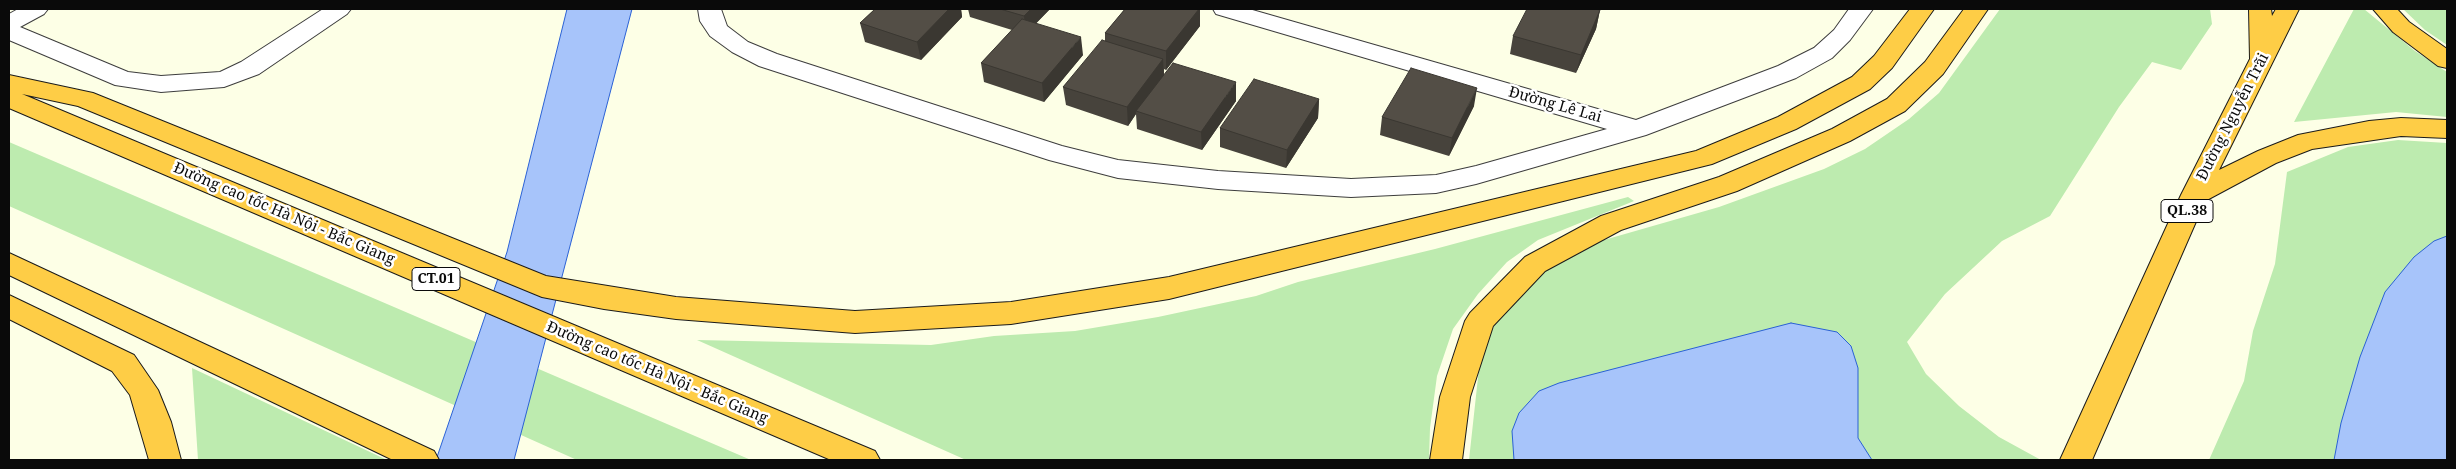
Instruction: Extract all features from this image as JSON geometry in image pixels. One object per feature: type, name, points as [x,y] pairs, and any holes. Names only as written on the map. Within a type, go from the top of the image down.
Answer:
[{"type":"highway","points":[[9,83],[84,99],[542,286],[604,298],[676,308],[855,322],[1012,313],[1169,288],[1703,158],[1787,123],[1861,83],[1897,46],[1922,9]]},
{"type":"highway","points":[[1446,460],[1455,397],[1480,321],[1535,264],[1611,223],[1728,184],[1841,135],[1896,105],[1934,68],[1976,9]]},
{"type":"highway","points":[[2260,9],[2261,64]]},
{"type":"highway","name":"Đường Nguyễn Trãi","points":[[2076,460],[2194,194],[2287,9]]},
{"type":"highway","points":[[2384,9],[2401,26],[2447,60]]},
{"type":"highway","name":"Đường cao tốc Hà Nội - Bắc Giang","points":[[9,98],[864,460]]},
{"type":"highway","points":[[2194,194],[2267,157],[2307,141],[2369,130],[2401,127],[2447,129]]},
{"type":"highway","points":[[9,264],[423,460]]},
{"type":"highway","points":[[9,306],[123,362],[143,390],[155,422],[165,460]]},
{"type":"street","points":[[9,23],[36,9]]},
{"type":"street","points":[[9,31],[124,78],[161,84],[192,83],[224,79],[250,68],[339,9]]},
{"type":"street","points":[[710,9],[712,21],[718,31],[740,46],[768,60],[1058,154],[1118,169],[1218,180],[1351,188],[1436,184],[1476,175],[1637,129],[1787,72],[1822,53],[1842,35],[1860,9]]},
{"type":"street","name":"Đường Lê Lai","points":[[1224,9],[1637,129]]},
{"type":"green space","points":[[2000,9],[2210,9],[2212,24],[2181,70],[2152,62],[2119,107],[2050,216],[2002,241],[1945,294],[1907,342],[1926,374],[1959,406],[1999,437],[2041,460],[1469,460],[1481,350],[1498,319],[1535,275],[1597,242],[1719,207],[1824,169],[1865,149],[1909,119],[1939,93]]},
{"type":"green space","points":[[2354,9],[2364,9],[2415,51],[2447,72],[2447,117],[2396,112],[2294,122]]},
{"type":"green space","points":[[2403,9],[2447,9],[2447,45],[2425,30]]},
{"type":"green space","points":[[2398,140],[2447,143],[2447,460],[2209,460],[2244,381],[2253,331],[2275,264],[2287,172],[2348,147]]},
{"type":"green space","points":[[9,142],[751,460],[577,460],[9,206]]},
{"type":"green space","points":[[1628,197],[1634,201],[1538,240],[1507,262],[1478,294],[1453,329],[1437,376],[1430,428],[1429,460],[966,460],[697,340],[931,345],[994,336],[1075,331],[1158,317],[1256,296],[1298,282],[1435,249]]},
{"type":"green space","points":[[192,368],[387,460],[198,460]]},
{"type":"water","points":[[567,9],[632,9],[514,460],[436,460],[507,252]]},
{"type":"water","points":[[2447,236],[2447,460],[2334,460],[2341,423],[2360,357],[2385,292],[2414,257],[2434,241]]},
{"type":"water","points":[[1791,323],[1837,332],[1851,346],[1858,368],[1858,438],[1872,460],[1514,460],[1512,431],[1519,413],[1539,391],[1559,383]]},
{"type":"building","points":[[875,9],[949,9],[917,42],[860,23]]},
{"type":"building","points":[[1000,9],[1031,9],[1024,16]]},
{"type":"building","points":[[1125,9],[1199,9],[1166,51],[1105,33]]},
{"type":"building","points":[[1527,9],[1600,10],[1581,55],[1513,36]]},
{"type":"building","points":[[1022,19],[1081,37],[1042,83],[981,63]]},
{"type":"building","points":[[1102,40],[1163,59],[1127,107],[1063,87]]},
{"type":"building","points":[[1173,63],[1236,82],[1201,132],[1136,111]]},
{"type":"building","points":[[1411,68],[1477,88],[1452,138],[1382,117]]},
{"type":"building","points":[[1254,79],[1319,99],[1287,150],[1220,128]]}]
